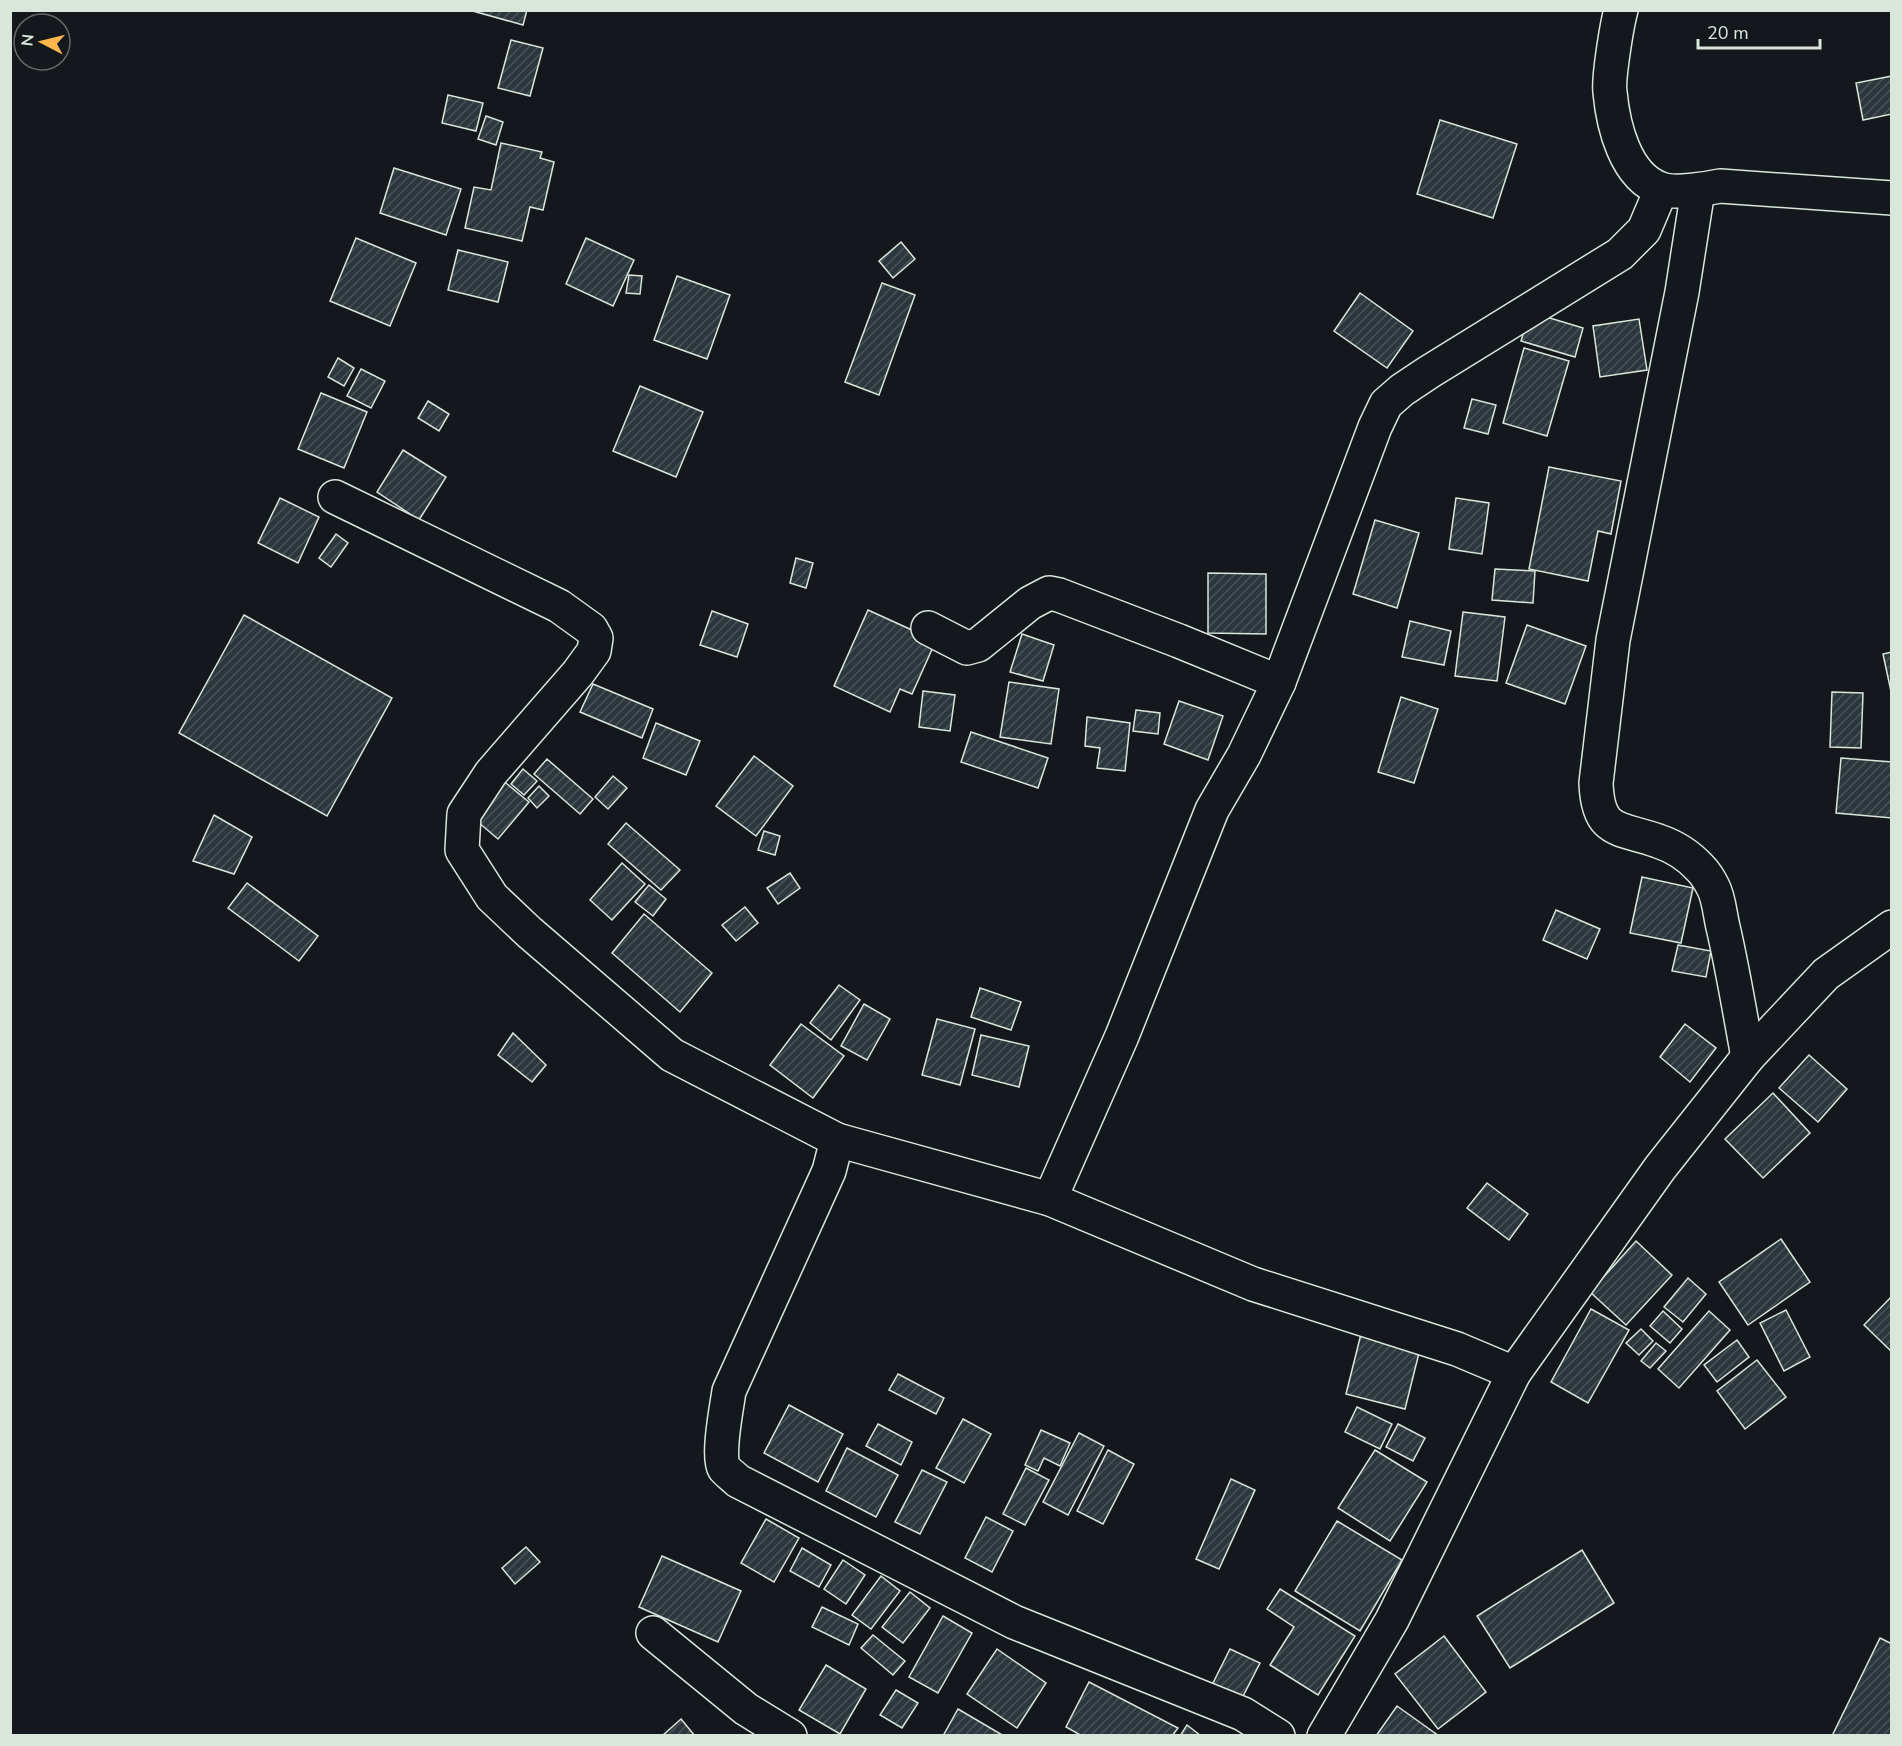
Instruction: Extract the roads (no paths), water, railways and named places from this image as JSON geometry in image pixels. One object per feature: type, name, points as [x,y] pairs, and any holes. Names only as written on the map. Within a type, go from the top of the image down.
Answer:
[{"type":"street","points":[[1621,10],[1609,90],[1620,143],[1629,162],[1643,178],[1661,190],[1698,190],[1720,186],[1892,198]]},
{"type":"street","points":[[1050,1199],[1122,1036],[1212,810],[1244,755],[1279,682],[1375,427],[1386,405],[1429,372],[1620,254],[1644,230],[1661,190]]},
{"type":"street","points":[[1698,190],[1682,292],[1613,640],[1596,796],[1599,809],[1616,829],[1659,841],[1682,852],[1700,868],[1714,888],[1733,970],[1748,1058]]},
{"type":"street","points":[[335,497],[559,606],[591,628],[596,638],[594,651],[578,673],[491,773],[464,814],[462,850],[492,897],[672,1056],[837,1140],[1050,1199],[1253,1284],[1457,1349],[1514,1373]]},
{"type":"street","points":[[928,628],[967,648],[978,645],[1030,603],[1048,593],[1059,595],[1179,641],[1279,682]]},
{"type":"street","points":[[1324,1736],[1392,1620],[1514,1373],[1660,1168],[1748,1058],[1826,974],[1892,927]]},
{"type":"street","points":[[837,1140],[829,1171],[729,1391],[723,1423],[723,1467],[738,1481],[1014,1622],[1243,1714],[1278,1736]]},
{"type":"street","points":[[653,1633],[746,1709],[790,1736]]}]
